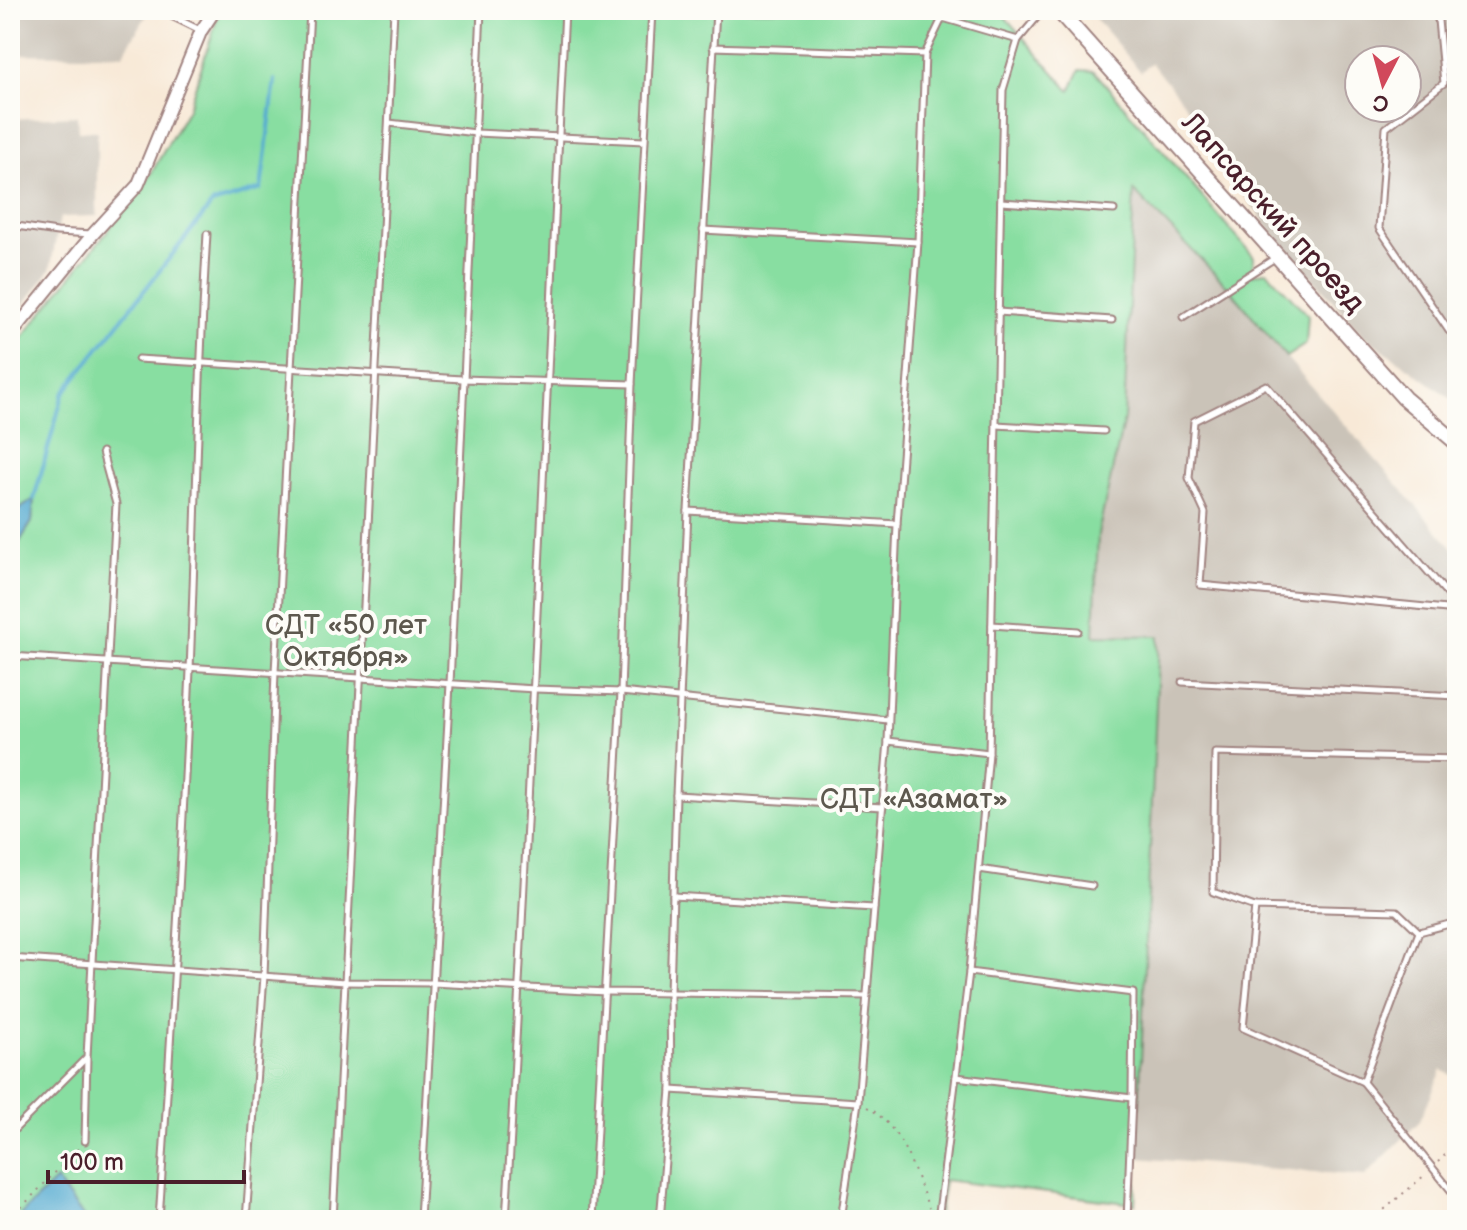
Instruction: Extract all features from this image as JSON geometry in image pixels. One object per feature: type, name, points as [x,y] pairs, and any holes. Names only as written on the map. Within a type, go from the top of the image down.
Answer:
[{"type":"street","points":[[10,336],[93,234],[138,185],[201,31],[215,10]]},
{"type":"street","name":"Лапсарский проезд","points":[[1058,10],[1404,398],[1457,443]]},
{"type":"lane","points":[[159,10],[201,31]]},
{"type":"lane","points":[[246,1220],[264,976],[275,672],[310,10]]},
{"type":"lane","points":[[333,1220],[394,10]]},
{"type":"lane","points":[[420,1220],[450,684],[481,10]]},
{"type":"lane","points":[[506,1220],[535,689],[546,381],[565,10]]},
{"type":"lane","points":[[592,1220],[621,692],[632,384],[652,10]]},
{"type":"lane","points":[[660,1220],[671,1090],[670,992],[680,699],[716,10]]},
{"type":"lane","points":[[841,1220],[858,1102],[888,741],[897,524],[918,242],[925,54],[946,10]]},
{"type":"lane","points":[[938,1220],[969,972],[989,753],[1003,90],[1018,40],[1043,10]]},
{"type":"lane","points":[[1437,10],[1444,83],[1386,128],[1379,228],[1449,331],[1457,335]]},
{"type":"lane","points":[[943,18],[1018,40]]},
{"type":"lane","points":[[713,47],[925,54]]},
{"type":"lane","points":[[389,123],[476,133],[644,141]]},
{"type":"lane","points":[[1001,202],[1114,210]]},
{"type":"lane","points":[[10,225],[93,234]]},
{"type":"lane","points":[[703,230],[918,242]]},
{"type":"lane","points":[[159,1220],[190,668],[199,364],[207,234]]},
{"type":"lane","points":[[1183,317],[1276,257]]},
{"type":"lane","points":[[998,312],[1112,320]]},
{"type":"lane","points":[[138,359],[462,379],[632,384]]},
{"type":"lane","points":[[1266,385],[1457,608],[1200,585],[1205,513],[1189,478],[1194,421],[1266,385]]},
{"type":"lane","points":[[996,425],[1104,431]]},
{"type":"lane","points":[[85,1141],[116,504],[102,452]]},
{"type":"lane","points":[[688,511],[897,524]]},
{"type":"lane","points":[[992,625],[1078,631]]},
{"type":"lane","points":[[10,656],[621,692],[888,720]]},
{"type":"lane","points":[[1182,682],[1457,696]]},
{"type":"lane","points":[[888,741],[989,753]]},
{"type":"lane","points":[[1419,932],[1397,911],[1255,907],[1213,892],[1215,753],[1457,759]]},
{"type":"lane","points":[[676,795],[883,807]]},
{"type":"lane","points":[[979,869],[1092,886]]},
{"type":"lane","points":[[673,896],[874,908]]},
{"type":"lane","points":[[1255,907],[1243,1028],[1363,1082],[1457,1198]]},
{"type":"lane","points":[[1419,932],[1457,922]]},
{"type":"lane","points":[[1363,1082],[1419,932]]},
{"type":"lane","points":[[10,958],[345,982],[606,992],[867,996]]},
{"type":"lane","points":[[969,972],[1133,993],[1127,1220]]},
{"type":"lane","points":[[10,1134],[87,1057]]},
{"type":"lane","points":[[956,1077],[1132,1098]]},
{"type":"lane","points":[[671,1090],[858,1102]]},
{"type":"path","points":[[858,1102],[877,1113],[900,1139],[929,1207]]},
{"type":"path","points":[[10,1219],[85,1141]]},
{"type":"path","points":[[1372,1220],[1457,1143]]},
{"type":"shaded area","points":[[10,10],[150,10],[123,54],[82,55],[10,54]]},
{"type":"shaded area","points":[[1088,10],[1457,10],[1457,403],[1363,335],[1269,228],[1232,180],[1239,174],[1151,63],[1141,72]]},
{"type":"shaded area","points":[[77,116],[78,131],[97,131],[97,216],[60,217],[50,270],[10,322],[10,119]]},
{"type":"shaded area","points":[[1134,190],[1229,288],[1457,553],[1457,1078],[1442,1070],[1419,1122],[1365,1176],[1137,1158],[1159,636],[1094,636],[1098,534],[1124,419]]},
{"type":"green space","points":[[223,10],[999,10],[1070,91],[1080,70],[1094,71],[1254,257],[1252,275],[1267,271],[1308,315],[1306,344],[1286,357],[1229,288],[1134,191],[1124,419],[1098,534],[1094,635],[1159,636],[1135,1204],[944,1180],[938,1220],[86,1220],[56,1181],[15,1220],[10,1220],[10,557],[32,522],[33,500],[10,516],[10,340],[17,344],[145,184],[188,109],[217,19]]},
{"type":"water","points":[[34,499],[32,522],[10,557],[10,516]]},
{"type":"water","points":[[56,1180],[86,1220],[15,1220]]},
{"type":"waterway","points":[[34,499],[63,394],[212,204],[261,189],[275,80]]},
{"type":"park label","name":"СДТ «50 лет Октября»","points":[[346,641]]},
{"type":"park label","name":"СДТ «Азамат»","points":[[914,799]]}]
